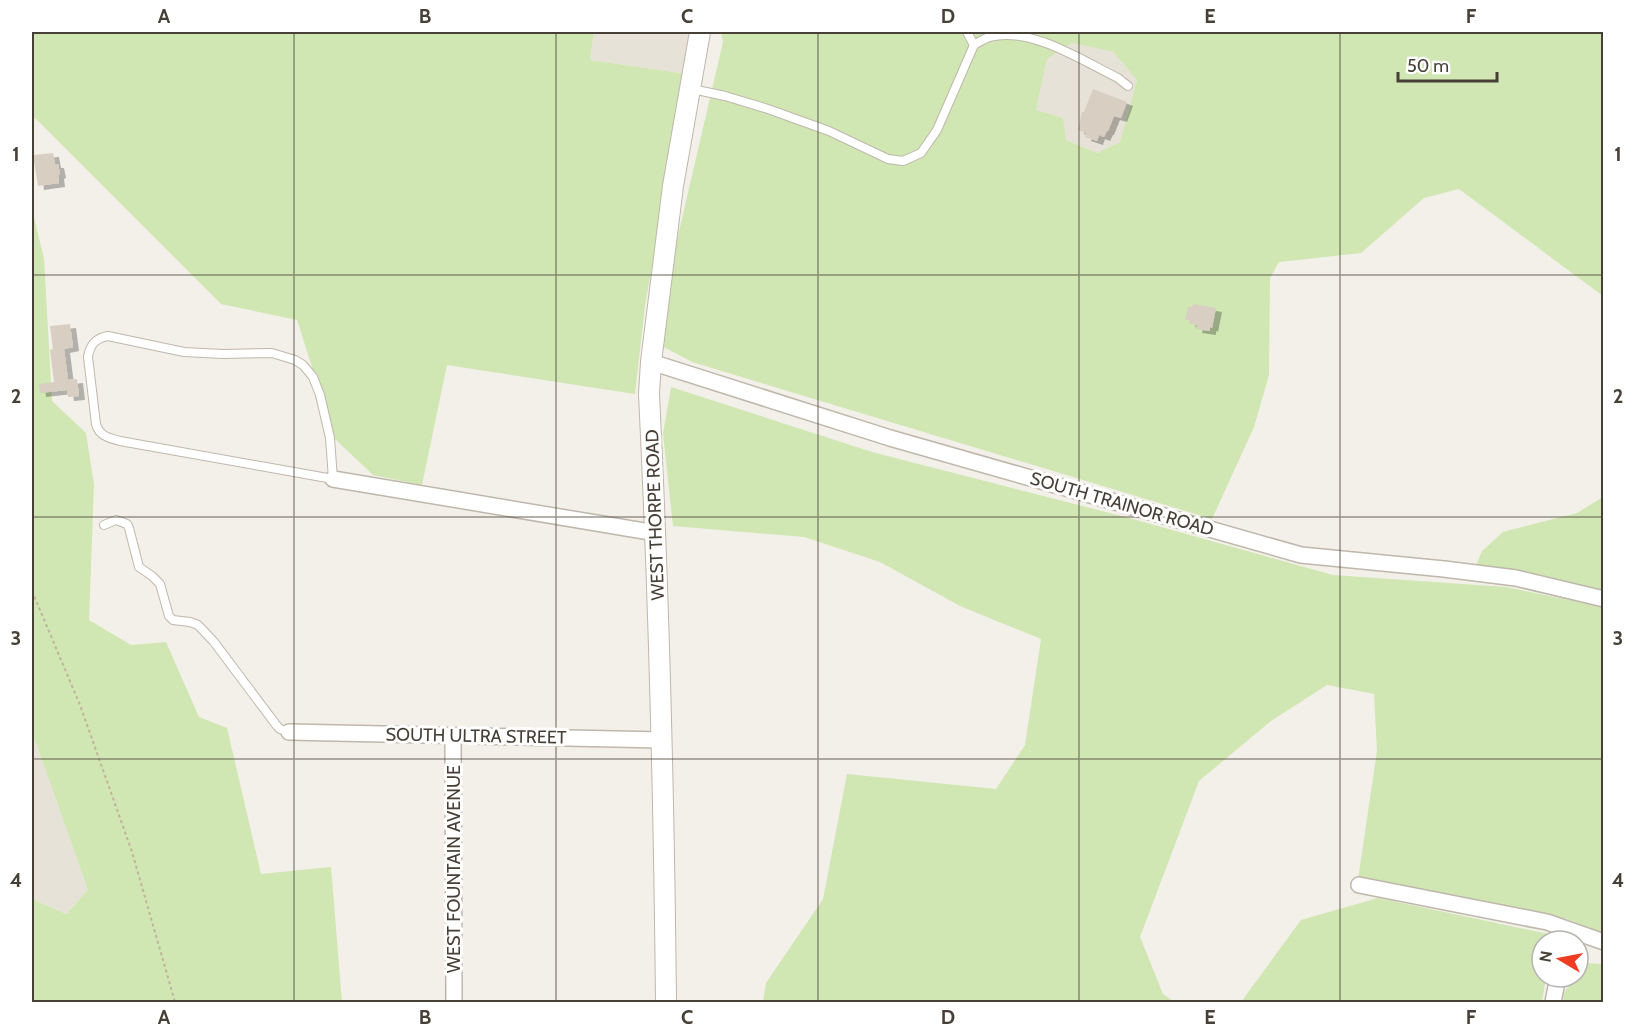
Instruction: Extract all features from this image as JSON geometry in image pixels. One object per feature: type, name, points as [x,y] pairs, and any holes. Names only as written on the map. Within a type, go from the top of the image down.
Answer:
[{"type":"street","name":"WEST THORPE ROAD","points":[[666,1002],[662,740],[650,394],[651,362],[674,186],[700,32]]},
{"type":"street","name":"SOUTH TRAINOR ROAD","points":[[651,362],[890,438],[1301,555],[1444,568],[1516,578],[1604,599]]},
{"type":"street","points":[[333,478],[656,533]]},
{"type":"street","name":"SOUTH ULTRA STREET","points":[[290,732],[662,740]]},
{"type":"street","name":"WEST FOUNTAIN AVENUE","points":[[453,736],[454,1002]]},
{"type":"street","points":[[1359,885],[1547,922],[1557,929]]},
{"type":"lane","points":[[968,32],[974,45]]},
{"type":"lane","points":[[690,89],[725,96],[768,109],[829,131],[888,159],[903,161],[921,153],[937,130],[974,45],[985,32]]},
{"type":"lane","points":[[974,45],[989,37],[1005,35],[1048,43],[1118,78],[1128,86]]},
{"type":"lane","points":[[108,336],[184,352],[272,353],[295,360],[309,370],[320,395],[330,438],[333,478],[120,441],[105,436],[96,424],[88,357],[91,346],[95,341],[108,336]]},
{"type":"lane","points":[[104,525],[116,520],[127,524],[139,567],[160,584],[169,616],[173,620],[190,622],[198,626],[214,642],[277,726],[290,732]]},
{"type":"path","points":[[32,591],[80,705],[132,852],[175,1002]]},
{"type":"shaded area","points":[[594,32],[691,32],[687,74],[590,60]]},
{"type":"shaded area","points":[[1072,43],[1113,52],[1137,80],[1120,142],[1097,153],[1066,140],[1036,110],[1047,59]]},
{"type":"shaded area","points":[[32,732],[88,890],[66,914],[32,899]]},
{"type":"green space","points":[[32,32],[594,32],[590,60],[687,74],[645,305],[635,394],[447,365],[422,485],[373,475],[335,439],[297,320],[221,304],[35,118],[32,121]]},
{"type":"green space","points":[[721,32],[1603,32],[1603,296],[1459,189],[1424,198],[1361,253],[1279,262],[1270,278],[1269,375],[1254,427],[1212,519],[692,362],[662,346],[674,253],[723,42]],"holes":[[[1072,43],[1113,52],[1137,80],[1120,142],[1097,153],[1066,140],[1063,118],[1036,110],[1047,59]]]},
{"type":"green space","points":[[32,209],[44,259],[52,401],[86,433],[94,485],[89,620],[131,645],[166,642],[199,717],[227,728],[261,874],[331,867],[342,1002],[32,1002],[32,899],[66,914],[88,890],[32,732]]},
{"type":"green space","points":[[671,387],[872,452],[1129,518],[1333,575],[1506,587],[1603,607],[1603,933],[1567,919],[1358,879],[1377,751],[1374,694],[1327,685],[1271,721],[1199,781],[1140,937],[1163,994],[1174,1002],[763,1002],[766,983],[823,899],[847,774],[996,789],[1025,745],[1041,639],[960,606],[880,562],[804,537],[673,526],[663,434]]},
{"type":"green space","points":[[1603,497],[1603,593],[1475,568],[1482,551],[1503,532],[1577,513]]},
{"type":"green space","points":[[1378,898],[1530,930],[1530,989],[1544,989],[1542,1002],[1241,1002],[1301,920]]},
{"type":"green space","points":[[1590,963],[1603,964],[1603,1002],[1563,1002],[1567,989],[1590,989]]},
{"type":"building","points":[[1093,89],[1127,102],[1121,118],[1114,116],[1104,137],[1099,135],[1097,141],[1085,137],[1086,133],[1078,130],[1082,112],[1084,112]]},
{"type":"building","points":[[53,153],[60,174],[58,175],[59,183],[38,186],[33,155]]},
{"type":"building","points":[[1193,304],[1216,308],[1210,331],[1196,329],[1197,325],[1189,323],[1190,320],[1185,320],[1188,307],[1192,307]]},
{"type":"building","points":[[70,324],[73,347],[64,349],[68,380],[77,379],[79,396],[68,397],[67,390],[40,393],[39,384],[54,382],[50,326]]}]
